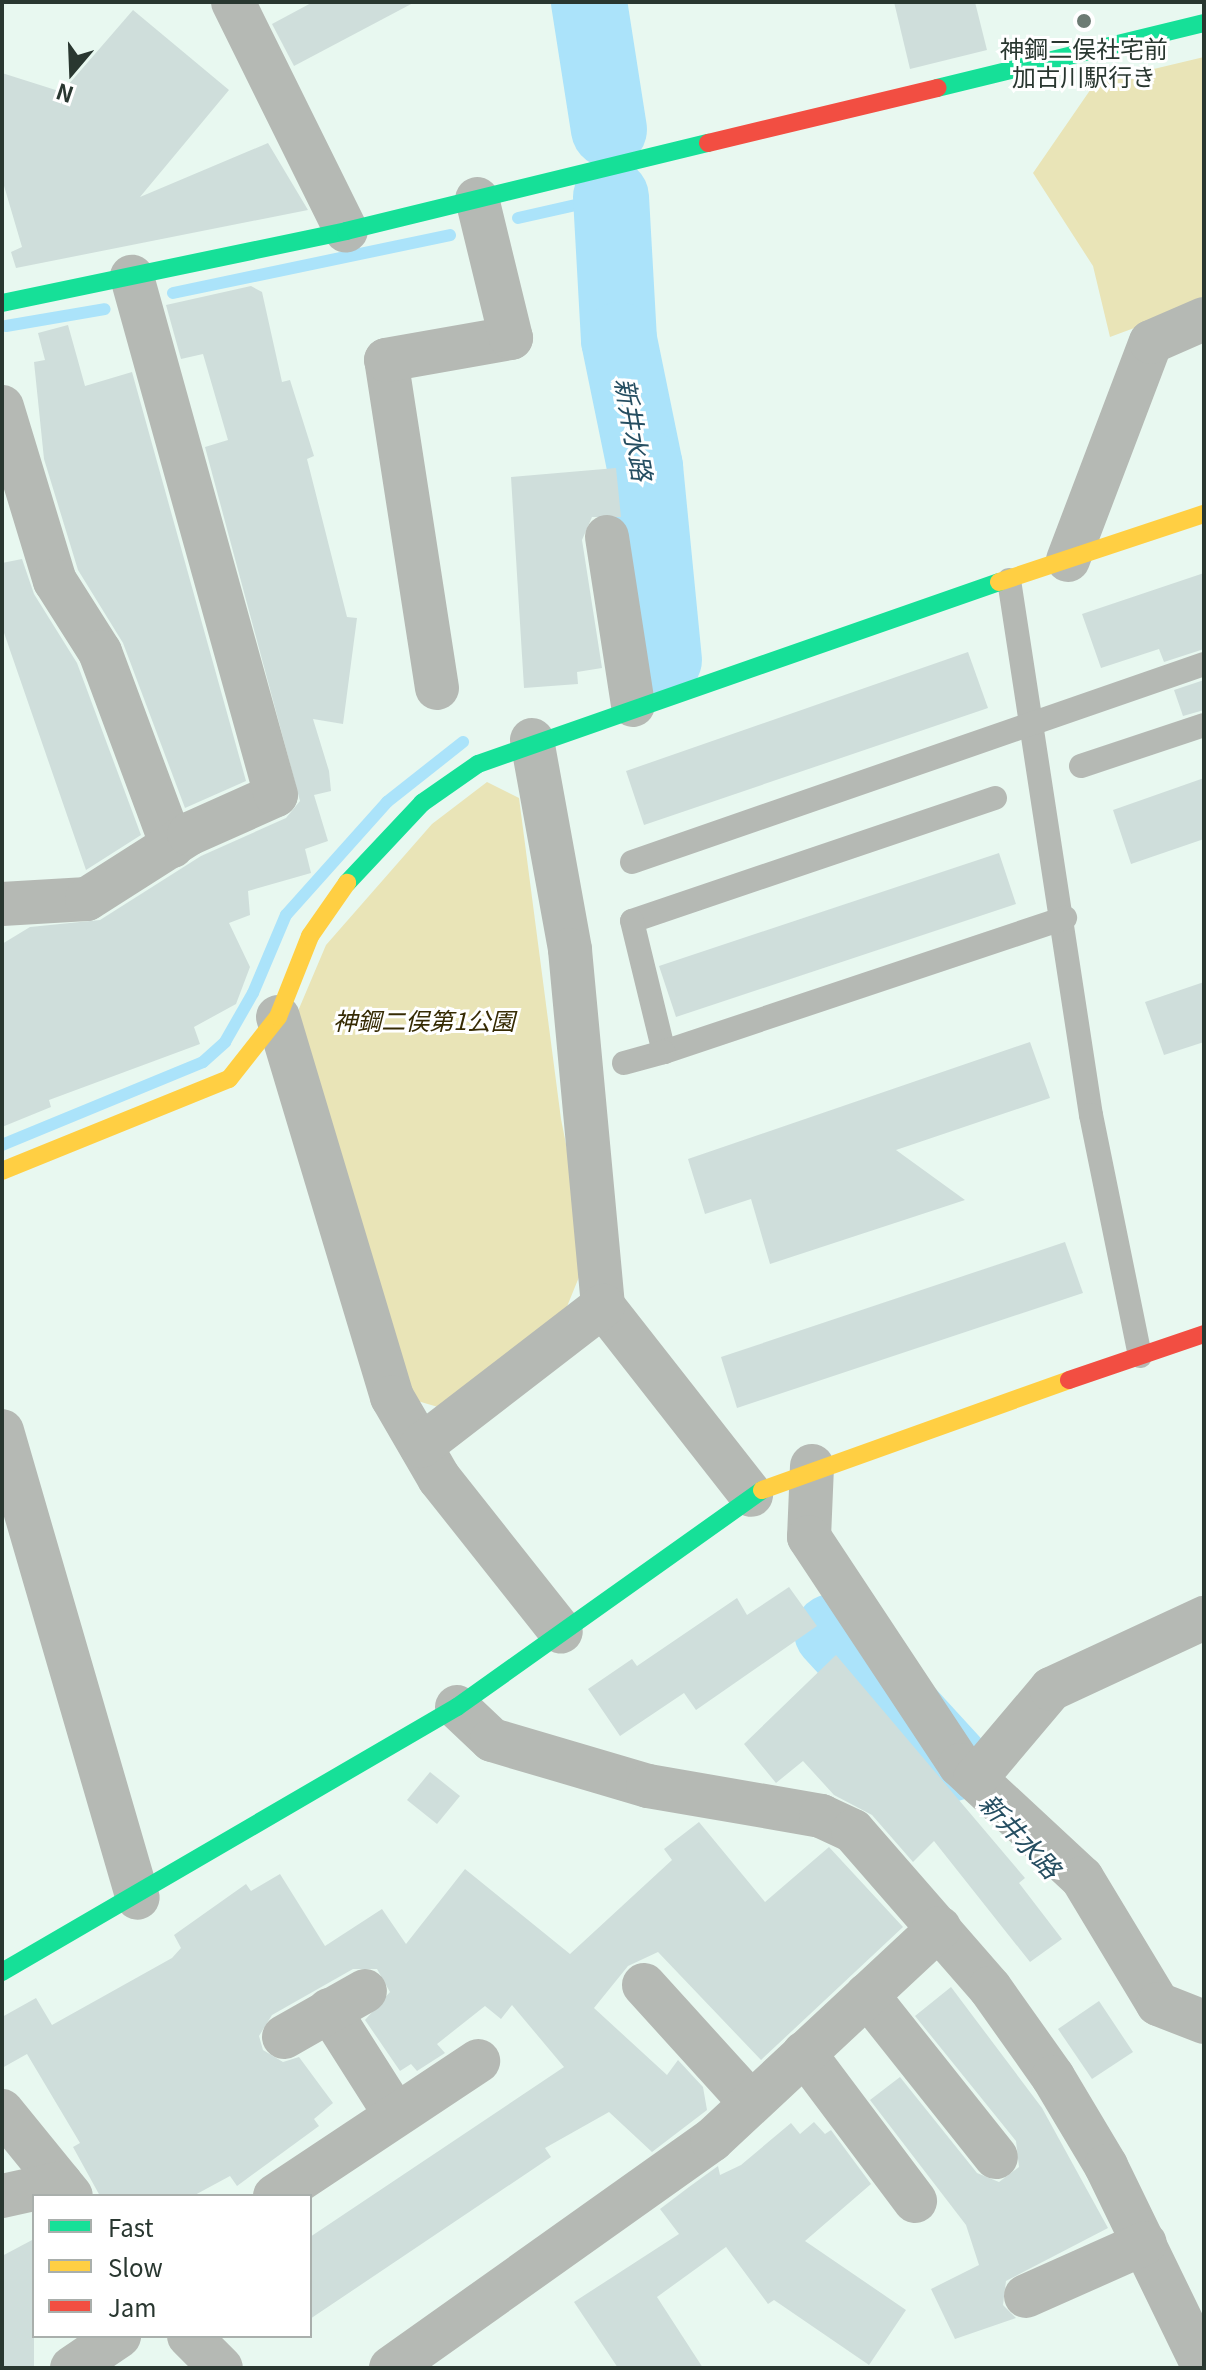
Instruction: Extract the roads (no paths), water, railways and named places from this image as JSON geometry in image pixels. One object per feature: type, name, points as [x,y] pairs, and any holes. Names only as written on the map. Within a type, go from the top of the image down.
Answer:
[{"type":"street","points":[[233,2],[346,231]]},
{"type":"street","points":[[2,303],[346,231],[1204,23]]},
{"type":"street","points":[[437,688],[386,360],[511,338],[477,199]]},
{"type":"street","points":[[2,904],[87,899],[172,846],[276,795],[132,277]]},
{"type":"street","points":[[1068,560],[1151,342],[1204,319]]},
{"type":"street","points":[[2,407],[55,581],[100,652],[172,846]]},
{"type":"street","points":[[2,1171],[229,1079],[278,1017],[310,936],[357,869],[422,803],[478,764],[532,740],[633,705],[1204,514]]},
{"type":"street","points":[[607,537],[633,705]]},
{"type":"street","points":[[532,740],[570,950],[603,1306],[751,1495]]},
{"type":"street","points":[[278,1017],[392,1397],[421,1446],[561,1632]]},
{"type":"street","points":[[421,1446],[603,1306]]},
{"type":"street","points":[[2,1972],[138,1898],[457,1707],[751,1495],[812,1466],[1204,1334]]},
{"type":"street","points":[[2,1431],[138,1898]]},
{"type":"street","points":[[812,1466],[809,1537],[975,1779],[1082,1878],[1158,2004],[1204,2022]]},
{"type":"street","points":[[975,1779],[1051,1689],[1204,1618]]},
{"type":"street","points":[[457,1707],[506,1744],[648,1786],[821,1816],[853,1831],[939,1928],[1053,2077],[1145,2243],[1204,2368]]},
{"type":"street","points":[[391,2368],[712,2140],[939,1928]]},
{"type":"street","points":[[644,1985],[751,2103]]},
{"type":"street","points":[[867,1995],[996,2157]]},
{"type":"street","points":[[284,2037],[347,2000],[393,2111]]},
{"type":"street","points":[[804,2053],[915,2201]]},
{"type":"street","points":[[278,2194],[393,2111],[478,2061]]},
{"type":"street","points":[[2,2111],[66,2190]]},
{"type":"street","points":[[2,2196],[66,2190]]},
{"type":"street","points":[[1026,2296],[1145,2243]]},
{"type":"street","points":[[72,2368],[116,2338]]},
{"type":"street","points":[[191,2338],[221,2368]]},
{"type":"lane","points":[[1009,580],[1065,918],[1091,1115],[1140,1356]]},
{"type":"lane","points":[[632,862],[1204,664]]},
{"type":"lane","points":[[1081,766],[1204,725]]},
{"type":"lane","points":[[664,1052],[632,921],[995,798]]},
{"type":"lane","points":[[624,1063],[1065,918]]},
{"type":"waterway","name":"新井水路","points":[[589,2],[609,129]]},
{"type":"waterway","points":[[518,218],[611,197]]},
{"type":"waterway","name":"新井水路","points":[[611,197],[619,340],[645,467],[664,660]]},
{"type":"waterway","points":[[173,293],[450,235]]},
{"type":"waterway","points":[[6,326],[105,309]]},
{"type":"waterway","points":[[2,1145],[203,1062],[225,1042],[253,993],[286,915],[387,802],[463,742]]},
{"type":"waterway","name":"新井水路","points":[[832,1632],[952,1763]]},
{"type":"place","name":"神鋼二俣社宅前 加古川駅行き","points":[[1084,21]]},
{"type":"park label","name":"神鋼二俣第1公園","points":[[424,1020]]}]
